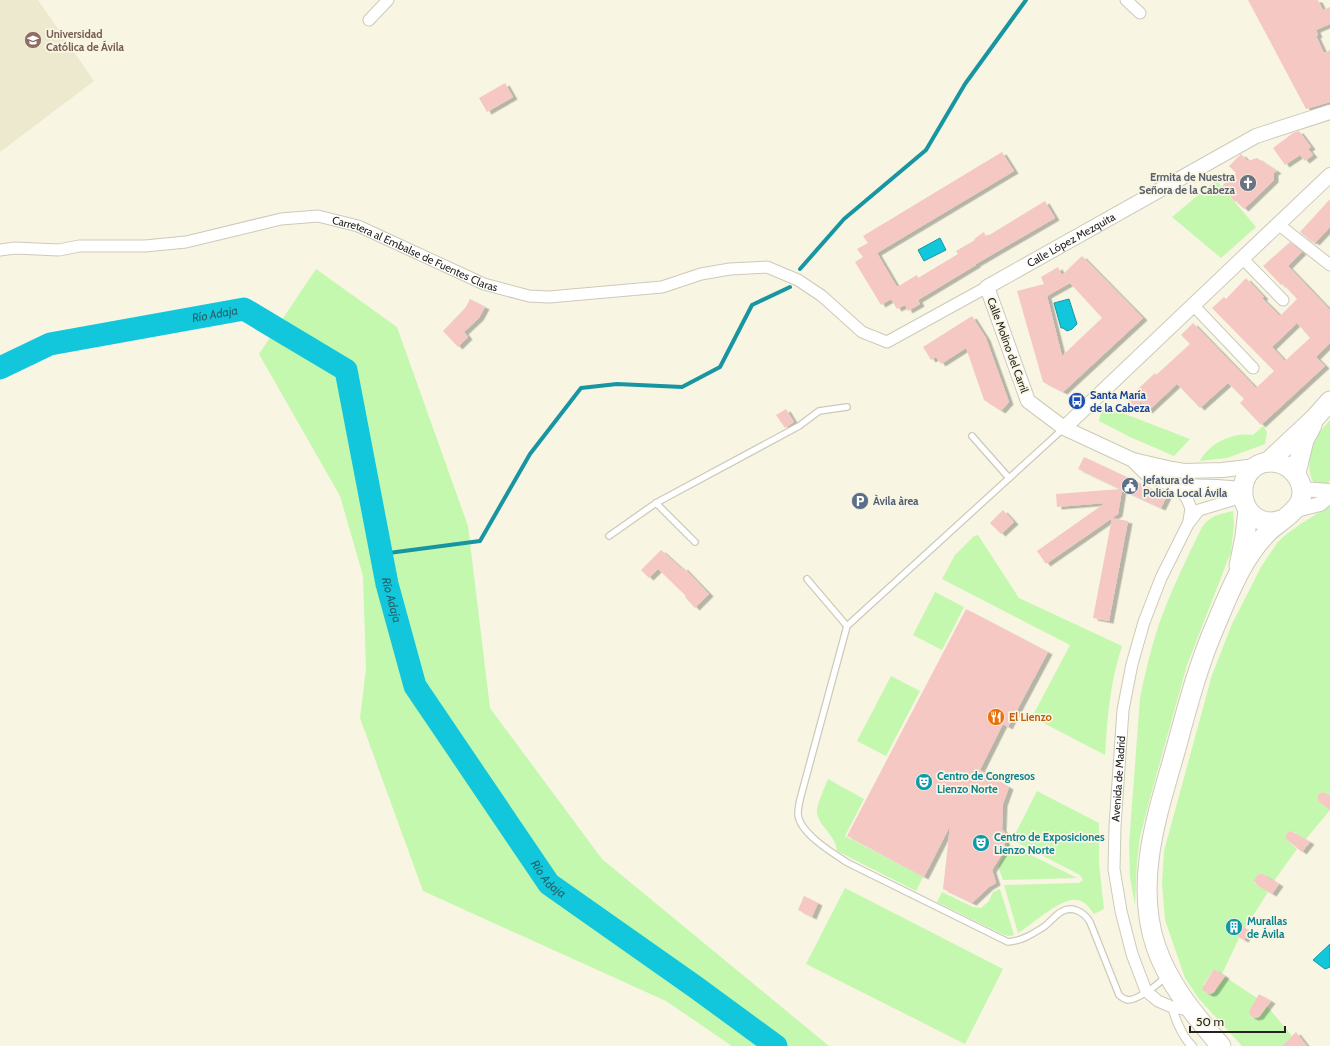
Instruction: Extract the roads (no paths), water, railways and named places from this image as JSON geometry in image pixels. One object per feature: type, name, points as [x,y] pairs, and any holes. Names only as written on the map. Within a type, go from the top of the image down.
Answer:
[{"type":"highway","points":[[1238,573],[1245,537],[1244,499],[1246,476],[1315,418],[1330,401]]},
{"type":"highway","points":[[1221,1046],[1191,1010],[1167,975],[1156,946],[1148,916],[1146,887],[1148,862],[1155,824],[1191,693],[1208,643],[1238,573],[1258,544],[1289,515],[1301,500],[1299,481],[1304,440],[1315,418]]},
{"type":"highway","points":[[1262,464],[1283,464],[1299,481]]},
{"type":"highway","points":[[1244,499],[1258,518],[1269,522],[1289,515]]},
{"type":"street","points":[[369,20],[388,0]]},
{"type":"street","points":[[1126,0],[1140,13]]},
{"type":"street","name":"Calle López Mezquita","points":[[822,296],[862,332],[887,342],[1256,136],[1330,112]]},
{"type":"street","points":[[1064,428],[1330,175]]},
{"type":"street","name":"Carretera al Embalse de Fuentes Claras","points":[[0,250],[16,248],[59,250],[79,246],[145,246],[186,242],[281,219],[318,216],[358,226],[484,284],[529,296],[549,297],[662,287],[701,274],[730,269],[767,267],[798,280],[822,296]]},
{"type":"street","points":[[1278,224],[1330,265]]},
{"type":"street","points":[[1242,258],[1283,300]]},
{"type":"street","name":"Calle Molino del Carril","points":[[987,287],[1028,401],[1064,428],[1133,460],[1184,471],[1222,470],[1262,464]]},
{"type":"street","points":[[1193,305],[1253,368]]},
{"type":"street","name":"Calle Molino del Carril","points":[[1133,460],[1146,473],[1175,486],[1217,487],[1244,499]]},
{"type":"street","points":[[1299,481],[1330,491]]},
{"type":"street","name":"Avenida de Madrid","points":[[1175,486],[1186,497],[1192,508],[1188,524]]},
{"type":"street","points":[[1289,515],[1320,504],[1330,495]]},
{"type":"street","name":"Avenida de Madrid","points":[[1146,991],[1132,954],[1121,911],[1114,869],[1115,826],[1123,710],[1132,664],[1144,622],[1161,578],[1188,524],[1199,510],[1244,499]]},
{"type":"street","points":[[1146,991],[1158,1001],[1172,1007],[1191,1010]]},
{"type":"street","points":[[1172,1007],[1176,1020],[1187,1041],[1192,1046]]},
{"type":"lane","points":[[609,536],[656,503],[799,426],[819,411],[847,407]]},
{"type":"lane","points":[[1064,428],[848,626],[802,792],[798,815],[806,831],[829,852],[848,863],[1008,942],[1018,941],[1032,935],[1060,912],[1071,909],[1080,912],[1090,922],[1119,995],[1124,999],[1130,1000],[1159,984],[1167,975]]},
{"type":"lane","points":[[972,436],[1009,478]]},
{"type":"lane","points":[[656,503],[696,542]]},
{"type":"lane","points":[[807,579],[848,626]]},
{"type":"water","points":[[940,238],[946,250],[924,261],[918,250]]},
{"type":"water","points":[[1069,299],[1077,324],[1072,329],[1067,331],[1061,328],[1054,303]]},
{"type":"water","points":[[1330,944],[1330,967],[1325,969],[1313,960]]},
{"type":"waterway","points":[[800,269],[844,219],[926,150],[965,84],[1026,0]]},
{"type":"waterway","points":[[381,554],[480,541],[530,454],[581,388],[617,384],[682,387],[720,367],[752,305],[790,287]]},
{"type":"waterway","name":"Río Adaja","points":[[0,368],[50,344],[244,309],[346,370],[387,584],[415,686],[549,884],[694,986],[776,1046]]},
{"type":"place","name":"Universidad Católica de Ávila","points":[[33,40]]},
{"type":"place","name":"Ermita de Nuestra Señora de la Cabeza","points":[[1248,183]]},
{"type":"place","name":"Santa María de la Cabeza","points":[[1077,401]]},
{"type":"place","name":"Jefatura de Policía Local Ávila","points":[[1130,486]]},
{"type":"place","name":"Àvila àrea","points":[[860,501]]},
{"type":"place","name":"El Lienzo","points":[[996,717]]},
{"type":"place","name":"Centro de Congresos Lienzo Norte","points":[[924,782]]},
{"type":"place","name":"Centro de Exposiciones Lienzo Norte","points":[[981,843]]},
{"type":"place","name":"Murallas de Ávila","points":[[1234,927]]}]
